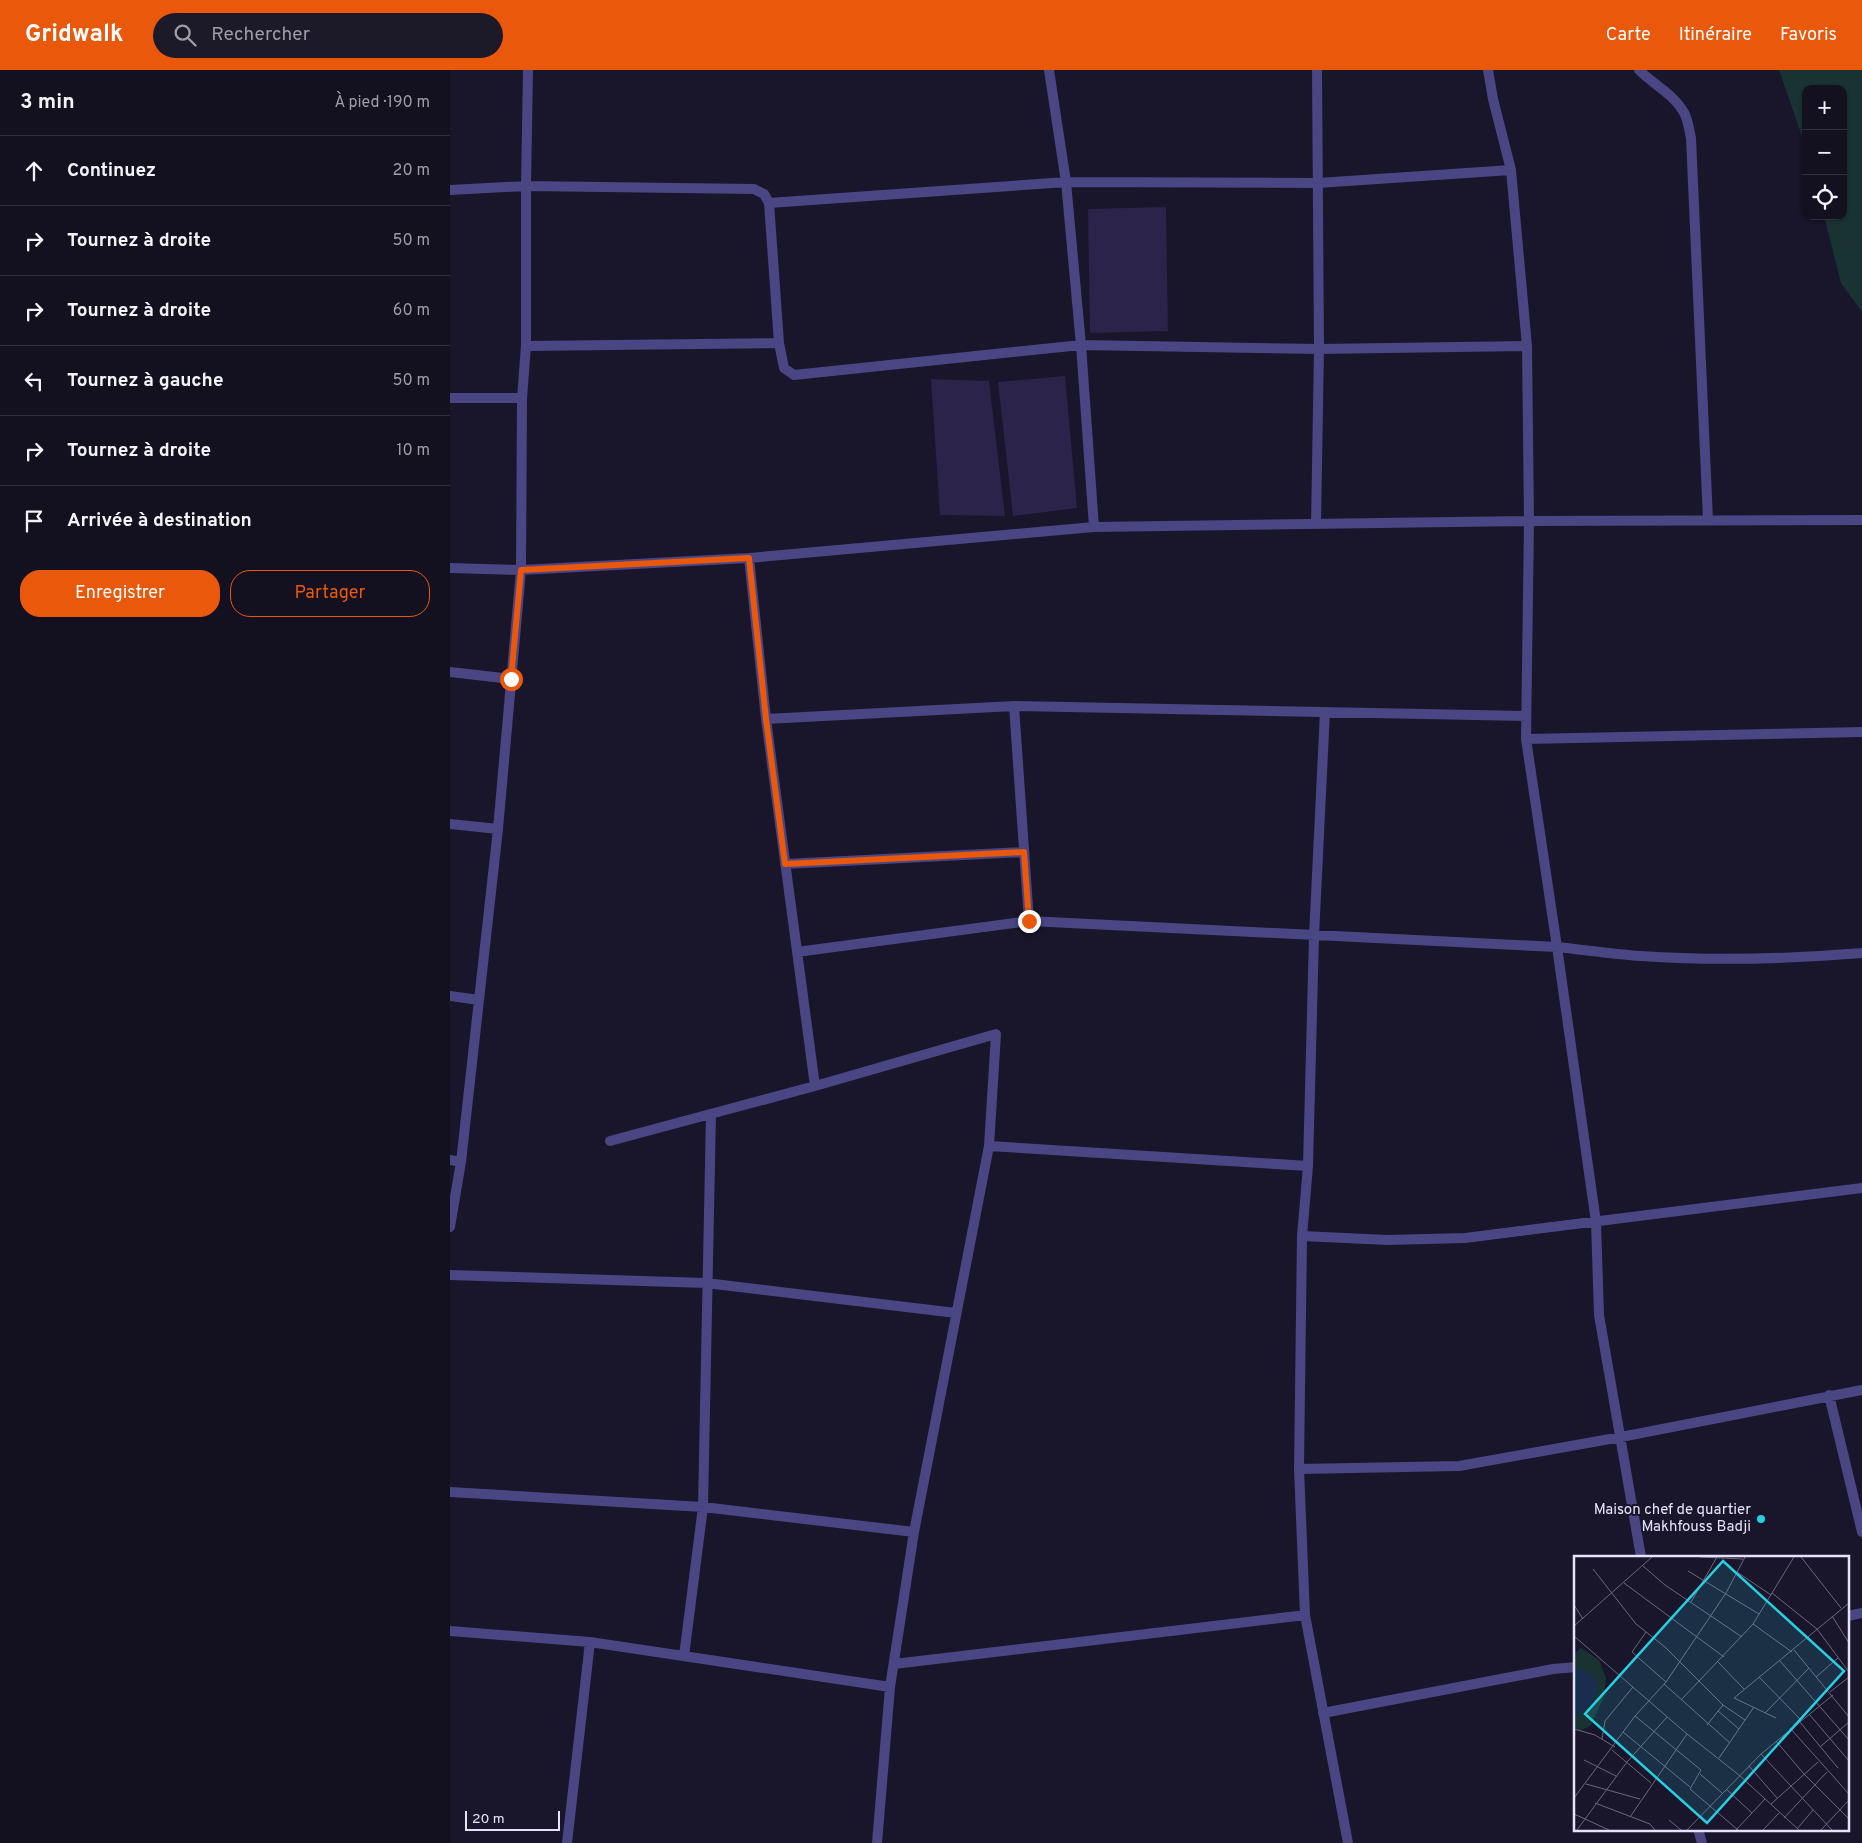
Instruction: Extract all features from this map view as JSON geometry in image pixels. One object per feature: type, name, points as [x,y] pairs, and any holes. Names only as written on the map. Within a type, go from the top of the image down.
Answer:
[{"type":"street","points":[[450,1227],[455,1161],[479,1000],[498,830],[521,570],[522,398],[526,346],[528,70]]},
{"type":"street","points":[[1049,70],[1066,182],[1081,345],[1094,527]]},
{"type":"street","points":[[1316,524],[1320,349],[1317,70]]},
{"type":"street","points":[[1488,70],[1493,99],[1511,170],[1527,346],[1529,520],[1526,739],[1596,1222],[1599,1315],[1641,1556]]},
{"type":"street","points":[[1639,70],[1651,82],[1671,96],[1684,112],[1691,138],[1708,520]]},
{"type":"street","points":[[769,203],[1066,182],[1318,183],[1511,170]]},
{"type":"street","points":[[450,190],[526,186],[754,189],[764,194],[769,203],[779,343],[784,368],[794,375],[1081,345],[1320,349],[1527,346]]},
{"type":"street","points":[[526,346],[779,343]]},
{"type":"street","points":[[450,398],[522,398]]},
{"type":"street","points":[[450,568],[521,570],[749,558],[1094,527],[1529,520],[1862,520]]},
{"type":"street","points":[[749,558],[766,719],[815,1086]]},
{"type":"street","points":[[450,672],[511,679]]},
{"type":"street","points":[[766,719],[1014,706],[1526,716]]},
{"type":"street","points":[[1014,706],[1029,921]]},
{"type":"street","points":[[1325,712],[1314,936],[1308,1166],[1302,1236],[1299,1469],[1305,1616],[1348,1843]]},
{"type":"street","points":[[1526,739],[1862,732]]},
{"type":"street","points":[[450,824],[498,830]]},
{"type":"street","points":[[785,864],[1024,852]]},
{"type":"street","points":[[797,952],[1029,921],[1557,947],[1650,956],[1806,957],[1862,953]]},
{"type":"street","points":[[450,996],[479,1000]]},
{"type":"street","points":[[610,1141],[815,1086],[996,1034],[989,1146],[914,1532],[890,1687],[877,1843]]},
{"type":"street","points":[[684,1656],[703,1507],[706,1283],[711,1114]]},
{"type":"street","points":[[989,1146],[1308,1166]]},
{"type":"street","points":[[1302,1236],[1388,1240],[1465,1238],[1862,1188]]},
{"type":"street","points":[[450,1275],[706,1283],[956,1313]]},
{"type":"street","points":[[1299,1469],[1459,1466],[1621,1437],[1862,1390]]},
{"type":"street","points":[[1829,1395],[1862,1532]]},
{"type":"street","points":[[450,1492],[703,1507],[914,1532]]},
{"type":"street","points":[[894,1664],[1305,1616]]},
{"type":"street","points":[[450,1631],[590,1642],[890,1687]]},
{"type":"street","points":[[567,1843],[590,1642]]},
{"type":"street","points":[[1323,1713],[1553,1669],[1574,1667]]},
{"type":"street","points":[[1698,1830],[1702,1843]]},
{"type":"green space","points":[[1779,70],[1862,70],[1862,312],[1841,283],[1825,220],[1847,220],[1847,85],[1802,85],[1802,136]]},
{"type":"building","points":[[1166,207],[1168,331],[1090,333],[1088,209]]},
{"type":"building","points":[[1065,376],[1077,508],[1013,516],[998,382]]},
{"type":"building","points":[[931,379],[989,381],[1005,516],[940,515]]},
{"type":"place","name":"Maison chef de quartier Makhfouss Badji","points":[[1761,1519]]},
{"type":"route","points":[[511,679],[521,570],[749,558],[766,719],[785,864],[1024,852],[1029,921]]}]
